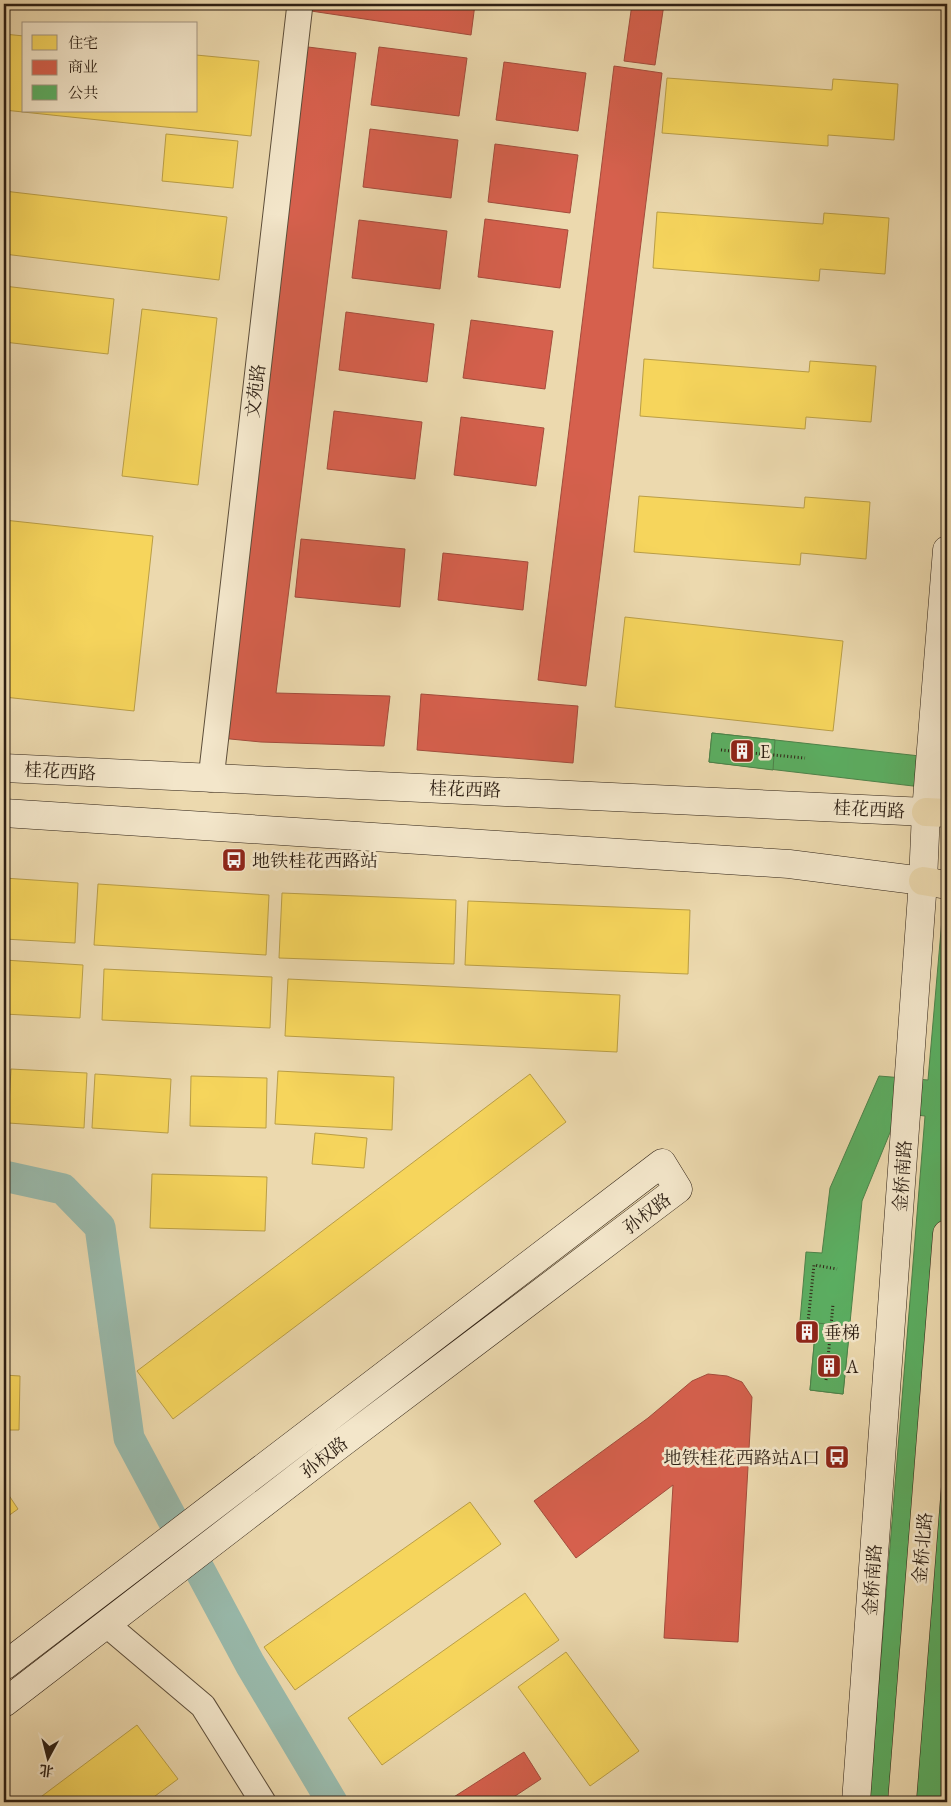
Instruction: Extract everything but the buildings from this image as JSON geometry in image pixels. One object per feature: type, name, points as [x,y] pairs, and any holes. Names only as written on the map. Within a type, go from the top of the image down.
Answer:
[{"type":"main road","name":"金桥南路","points":[[856,1802],[935,883],[936,812],[947,550]]},
{"type":"main road","name":"桂花西路","points":[[4,768],[936,812]]},
{"type":"main road","points":[[4,814],[789,864],[935,883]]},
{"type":"main road","name":"孙权路","points":[[4,1666],[662,1163],[678,1189],[106,1624],[4,1704]]},
{"type":"main road","name":"金桥北路","points":[[902,1802],[947,1234]]},
{"type":"street","name":"文苑路","points":[[210,779],[300,4]]},
{"type":"street","points":[[106,1624],[203,1706],[263,1802]]},
{"type":"path","points":[[721,750],[805,758]]},
{"type":"path","points":[[808,1322],[814,1265],[837,1269]]},
{"type":"path","points":[[826,1380],[833,1304]]},
{"type":"waterway","points":[[4,1176],[63,1189],[100,1227],[129,1438],[250,1664],[332,1802]]},
{"type":"place","name":"E","points":[[742,751]]},
{"type":"place","name":"地铁桂花西路站","points":[[234,860]]},
{"type":"place","name":"垂梯","points":[[807,1332]]},
{"type":"place","name":"A","points":[[829,1366]]},
{"type":"place","name":"地铁桂花西路站A口","points":[[837,1457]]}]
